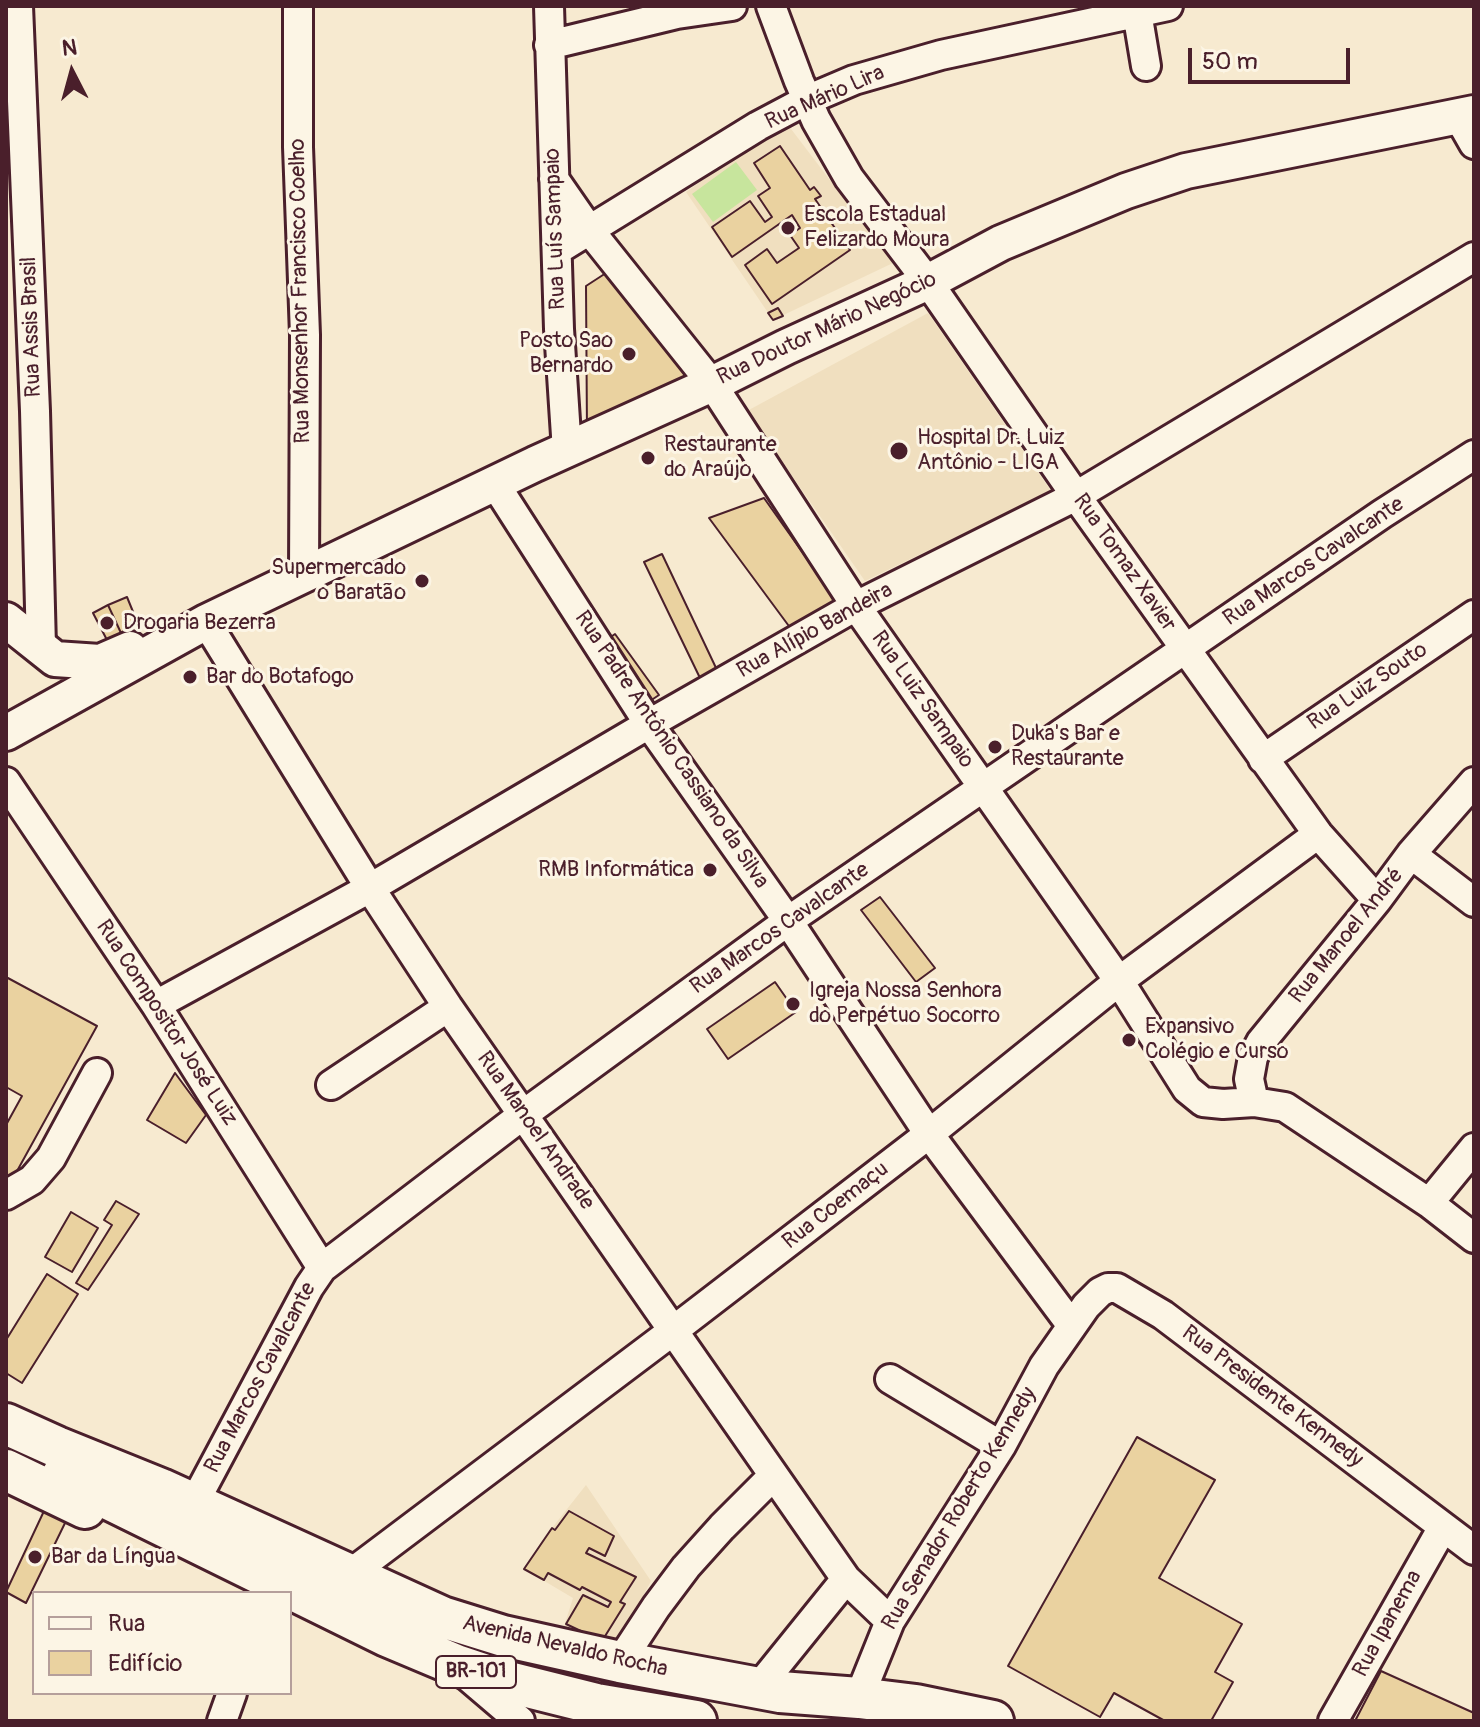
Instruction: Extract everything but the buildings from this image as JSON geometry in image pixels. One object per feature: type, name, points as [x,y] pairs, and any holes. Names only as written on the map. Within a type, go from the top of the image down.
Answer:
[{"type":"highway","points":[[6,1400],[108,1451],[177,1497]]},
{"type":"highway","name":"BR-101","points":[[6,1424],[63,1463]]},
{"type":"highway","name":"BR-101","points":[[6,1453],[63,1463],[177,1497]]},
{"type":"highway","name":"Avenida Nevaldo Rocha","points":[[63,1463],[221,1554],[268,1586]]},
{"type":"highway","points":[[6,1470],[135,1533],[221,1554]]},
{"type":"highway","name":"Avenida Nevaldo Rocha","points":[[177,1497],[442,1617],[503,1636],[780,1692],[916,1705],[993,1721]]},
{"type":"highway","name":"Avenida Nevaldo Rocha","points":[[292,1596],[456,1665],[504,1681],[596,1704],[696,1721]]},
{"type":"main road","name":"Rua Doutor Mário Negócio","points":[[6,733],[206,622],[928,282],[1001,243],[1126,191],[1186,171],[1469,125]]},
{"type":"main road","name":"Rua Doutor Mário Negócio","points":[[6,620],[55,659],[100,662],[168,633],[206,622]]},
{"type":"street","name":"Rua Assis Brasil","points":[[18,6],[35,411],[41,647]]},
{"type":"street","name":"Rua Monsenhor Francisco Coelho","points":[[298,6],[298,147],[305,335],[304,576]]},
{"type":"street","name":"Rua Luís Sampaio","points":[[549,6],[559,329],[567,451]]},
{"type":"street","points":[[549,45],[677,14],[732,6]]},
{"type":"street","name":"Rua Tomaz Xavier","points":[[771,6],[807,100],[849,178],[928,282],[1263,759],[1318,834],[1377,900]]},
{"type":"street","name":"Rua Mário Lira","points":[[557,250],[758,126],[854,80],[898,66],[1136,9],[1168,6]]},
{"type":"street","points":[[1136,9],[1146,66]]},
{"type":"street","name":"Rua Luiz Sampaio","points":[[554,179],[590,231],[712,384],[856,606],[1119,981],[1187,1089],[1203,1102],[1254,1102],[1285,1107],[1429,1203],[1474,1238]]},
{"type":"street","name":"Rua Alípio Bandeira","points":[[156,1005],[370,888],[856,606],[1076,496],[1474,257]]},
{"type":"street","name":"Rua Marcos Cavalcante","points":[[177,1497],[322,1268],[524,1114],[788,921],[1382,514],[1474,455]]},
{"type":"street","name":"Rua Padre Antônio Cassiano da Silva","points":[[495,484],[649,724],[788,921],[929,1134],[1072,1326]]},
{"type":"street","name":"Rua Luiz Souto","points":[[1263,759],[1474,615]]},
{"type":"street","name":"Rua Manoel Andrade","points":[[206,622],[370,888],[448,1007],[846,1579],[890,1621]]},
{"type":"street","name":"Rua Compositor José Luiz","points":[[6,782],[156,1005],[322,1268]]},
{"type":"street","name":"Rua Manoel André","points":[[1254,1102],[1249,1079],[1253,1057],[1261,1042],[1411,854],[1474,782]]},
{"type":"street","name":"Rua Coemaçu","points":[[350,1574],[929,1134],[1119,981],[1318,834]]},
{"type":"street","points":[[1411,854],[1474,902]]},
{"type":"street","points":[[331,1085],[448,1007]]},
{"type":"street","points":[[6,1195],[32,1180],[51,1158],[97,1073]]},
{"type":"street","points":[[1429,1203],[1474,1148]]},
{"type":"street","name":"Rua Presidente Kennedy","points":[[1072,1326],[1100,1292],[1117,1288],[1163,1315],[1464,1538]]},
{"type":"street","name":"Rua Senador Roberto Kennedy","points":[[845,1697],[1001,1446],[1044,1366],[1072,1326]]},
{"type":"street","points":[[890,1379],[1001,1446]]},
{"type":"street","points":[[620,1662],[686,1567],[773,1476]]},
{"type":"street","name":"Rua Ipanema","points":[[1333,1721],[1464,1538]]},
{"type":"street","points":[[758,1688],[846,1579]]},
{"type":"street","name":"Avenida Nevaldo Rocha","points":[[456,1665],[520,1721]]},
{"type":"street","points":[[222,1721],[231,1695]]},
{"type":"street","points":[[845,1697],[919,1721]]},
{"type":"shaded area","name":"Escola Estadual Felizardo Moura","points":[[785,121],[893,263],[773,320],[686,192]]},
{"type":"shaded area","name":"Hospital Dr. Luiz Antônio - LIGA","points":[[928,313],[1051,491],[865,581],[747,411]]},
{"type":"shaded area","points":[[586,1485],[651,1581],[615,1649],[561,1636],[573,1598],[524,1569]]},
{"type":"green space","points":[[736,162],[757,190],[713,222],[692,194]]},
{"type":"place","name":"Escola Estadual Felizardo Moura","points":[[788,228]]},
{"type":"place","name":"Posto Sao Bernardo","points":[[629,354]]},
{"type":"place","name":"Hospital Dr. Luiz Antônio - LIGA","points":[[899,451]]},
{"type":"place","name":"Restaurante do Araújo","points":[[648,458]]},
{"type":"place","name":"Supermercado o Baratão","points":[[422,581]]},
{"type":"place","name":"Drogaria Bezerra","points":[[107,623]]},
{"type":"place","name":"Bar do Botafogo","points":[[190,677]]},
{"type":"place","name":"Duka's Bar e Restaurante","points":[[995,747]]},
{"type":"place","name":"RMB Informática","points":[[710,870]]},
{"type":"place","name":"Igreja Nossa Senhora do Perpétuo Socorro","points":[[793,1004]]},
{"type":"place","name":"Expansivo Colégio e Curso","points":[[1129,1040]]},
{"type":"place","name":"Bar da Língua","points":[[35,1557]]}]
